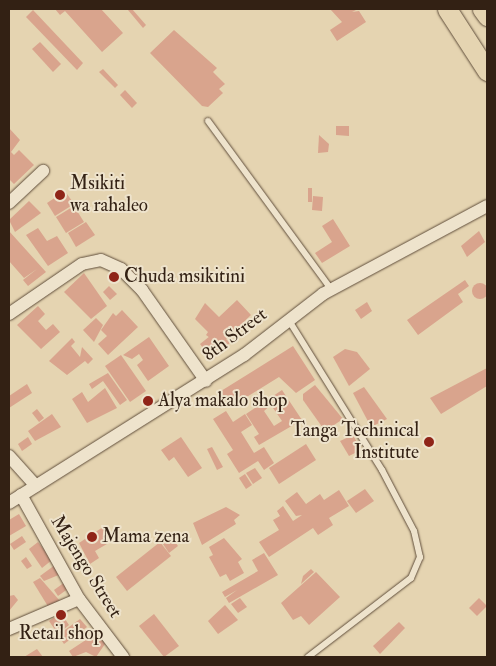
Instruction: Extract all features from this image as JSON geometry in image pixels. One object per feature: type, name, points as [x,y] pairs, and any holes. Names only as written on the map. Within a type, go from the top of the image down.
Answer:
[{"type":"main road","points":[[447,9],[487,70]]},
{"type":"main road","points":[[482,9],[487,16]]},
{"type":"street","points":[[9,203],[43,171]]},
{"type":"street","name":"8th Street","points":[[9,502],[206,381],[288,318],[331,290],[487,206]]},
{"type":"street","points":[[9,314],[82,264],[101,260],[121,269],[142,290],[206,381]]},
{"type":"street","points":[[9,456],[36,486]]},
{"type":"street","name":"Majengo Street","points":[[21,495],[79,598],[123,657]]},
{"type":"street","points":[[9,629],[79,598]]},
{"type":"lane","points":[[208,121],[331,290]]},
{"type":"lane","points":[[288,318],[382,470],[414,531],[420,557],[411,578],[308,657]]},
{"type":"building","points":[[55,9],[101,9],[123,33],[102,52],[65,11],[60,15]]},
{"type":"building","points":[[132,9],[146,25],[143,28],[128,10]]},
{"type":"building","points":[[330,9],[358,9],[352,12],[359,11],[366,22],[337,41],[330,30],[342,22]]},
{"type":"building","points":[[33,10],[83,63],[77,70],[26,17]]},
{"type":"building","points":[[174,30],[217,68],[213,72],[225,84],[219,89],[223,93],[208,107],[202,106],[150,53]]},
{"type":"building","points":[[40,42],[61,64],[53,72],[32,49]]},
{"type":"building","points":[[103,69],[118,85],[115,88],[99,72]]},
{"type":"building","points":[[125,90],[137,103],[132,108],[120,95]]},
{"type":"building","points":[[336,126],[349,126],[349,136],[336,135]]},
{"type":"building","points":[[9,128],[20,140],[11,152],[14,155],[19,150],[34,165],[14,184],[9,179]]},
{"type":"building","points":[[319,135],[329,144],[328,152],[318,153]]},
{"type":"building","points":[[308,188],[312,188],[312,202],[308,202]]},
{"type":"building","points":[[65,191],[74,204],[55,216],[47,203]]},
{"type":"building","points":[[313,196],[323,197],[322,211],[312,210]]},
{"type":"building","points":[[29,201],[41,213],[15,232],[9,220]]},
{"type":"building","points":[[74,206],[84,222],[66,233],[56,217]]},
{"type":"building","points":[[333,219],[350,246],[322,263],[315,253],[332,242],[322,226]]},
{"type":"building","points":[[86,222],[95,235],[76,247],[68,233]]},
{"type":"building","points":[[38,228],[47,241],[57,236],[68,253],[48,266],[26,235]]},
{"type":"building","points":[[9,231],[46,272],[28,286],[23,280],[37,269],[24,278],[9,261]]},
{"type":"building","points":[[479,231],[485,242],[467,257],[461,246]]},
{"type":"building","points":[[84,273],[107,306],[91,319],[64,292]]},
{"type":"building","points":[[465,280],[469,286],[458,294],[463,302],[418,335],[407,320]]},
{"type":"building","points":[[480,283],[488,291],[480,299],[472,291]]},
{"type":"building","points":[[109,286],[117,294],[110,300],[103,292]]},
{"type":"building","points":[[237,300],[251,315],[226,339],[230,343],[224,348],[206,335],[208,332],[195,319],[205,303],[219,317]]},
{"type":"building","points":[[367,302],[372,311],[361,319],[355,310]]},
{"type":"building","points":[[38,306],[45,314],[38,321],[46,330],[53,324],[60,332],[41,349],[17,325]]},
{"type":"building","points":[[122,310],[138,327],[108,355],[98,344],[107,336],[101,330],[113,313],[116,316]]},
{"type":"building","points":[[96,318],[103,325],[94,342],[83,330]]},
{"type":"building","points":[[210,336],[219,349],[209,356],[200,344]]},
{"type":"building","points":[[149,337],[169,366],[148,381],[137,365],[143,360],[139,354],[132,359],[123,355]]},
{"type":"building","points":[[72,338],[75,342],[71,346],[80,357],[82,347],[93,359],[88,364],[85,361],[67,375],[49,361]]},
{"type":"building","points":[[293,346],[315,380],[296,393],[279,377],[232,406],[227,405],[221,391]]},
{"type":"building","points":[[345,349],[357,352],[370,369],[349,386],[333,357]]},
{"type":"building","points":[[121,355],[146,391],[130,402],[105,366]]},
{"type":"building","points":[[487,368],[487,386],[441,414],[430,398]]},
{"type":"building","points":[[108,373],[127,400],[120,405],[103,381],[92,389],[89,384]]},
{"type":"building","points":[[27,384],[32,393],[9,408],[9,396]]},
{"type":"building","points":[[315,385],[343,419],[325,431],[303,400],[303,394]]},
{"type":"building","points":[[364,387],[387,419],[371,427],[353,393]]},
{"type":"building","points":[[105,388],[117,408],[87,423],[72,399],[82,392],[88,402]]},
{"type":"building","points":[[282,390],[302,420],[259,445],[254,437],[259,434],[246,414]],"holes":[[[271,405],[282,421],[274,426],[264,411]]]},
{"type":"building","points":[[37,409],[44,418],[39,422],[32,413]]},
{"type":"building","points":[[226,411],[233,422],[245,414],[252,425],[241,432],[254,453],[264,447],[274,463],[264,470],[258,461],[239,473],[227,454],[233,450],[213,419]]},
{"type":"building","points":[[52,414],[61,427],[35,441],[28,431]]},
{"type":"building","points":[[353,435],[361,450],[349,456],[340,441]]},
{"type":"building","points":[[28,437],[32,444],[22,451],[18,444]]},
{"type":"building","points":[[181,437],[202,468],[188,477],[174,457],[169,461],[161,450]]},
{"type":"building","points":[[306,444],[316,460],[279,484],[269,468]]},
{"type":"building","points":[[212,447],[223,467],[217,470],[207,449]]},
{"type":"building","points":[[255,468],[262,478],[253,484],[246,473]]},
{"type":"building","points":[[245,474],[252,485],[246,489],[239,478]]},
{"type":"building","points":[[365,489],[374,501],[356,513],[347,501]]},
{"type":"building","points":[[339,490],[349,506],[329,518],[333,525],[318,535],[313,528],[269,557],[259,542],[279,530],[273,520],[280,516],[277,511],[283,506],[293,521],[302,515],[296,516],[285,501],[297,492],[306,504],[320,494],[324,500]]},
{"type":"building","points":[[226,507],[240,515],[234,520],[236,524],[202,545],[193,523]]},
{"type":"building","points":[[19,514],[26,526],[9,536],[9,520]]},
{"type":"building","points":[[103,527],[112,541],[95,551],[99,558],[90,564],[79,543]]},
{"type":"building","points":[[170,535],[178,546],[169,553],[161,541]]},
{"type":"building","points":[[22,536],[26,542],[14,550],[10,544]]},
{"type":"building","points":[[224,538],[242,559],[238,562],[244,573],[230,581],[226,574],[220,577],[209,557],[213,555],[209,547]]},
{"type":"building","points":[[38,542],[52,560],[42,568],[29,549]]},
{"type":"building","points":[[160,542],[171,556],[127,591],[116,577]]},
{"type":"building","points":[[264,553],[278,575],[229,603],[226,598],[237,590],[225,597],[222,592],[258,571],[252,560]]},
{"type":"building","points":[[26,557],[32,566],[27,569],[21,561]]},
{"type":"building","points":[[55,565],[61,574],[44,581],[40,576]]},
{"type":"building","points":[[311,569],[314,572],[301,584],[303,576]]},
{"type":"building","points":[[316,572],[340,597],[309,625],[301,616],[293,620],[281,603]]},
{"type":"building","points":[[40,578],[60,601],[49,608],[33,582]]},
{"type":"building","points":[[65,582],[69,588],[58,596],[54,590]]},
{"type":"building","points":[[14,595],[18,600],[9,611],[9,596]]},
{"type":"building","points":[[240,598],[247,607],[238,613],[231,604]]},
{"type":"building","points":[[479,598],[487,606],[477,616],[469,608]]},
{"type":"building","points":[[225,605],[238,620],[218,634],[208,621]]},
{"type":"building","points":[[61,613],[69,625],[58,634],[49,621]]},
{"type":"building","points":[[154,614],[179,646],[164,657],[139,626]]},
{"type":"building","points":[[80,619],[87,627],[64,644],[58,635]]},
{"type":"building","points":[[399,622],[405,628],[380,654],[373,646]]},
{"type":"building","points":[[98,632],[105,644],[96,657],[86,652],[73,657],[69,651]]},
{"type":"building","points":[[37,649],[43,657],[24,657]]},
{"type":"place","name":"Msikiti wa rahaleo","points":[[60,195]]},
{"type":"place","name":"Chuda msikitini","points":[[114,277]]},
{"type":"place","name":"Alya makalo shop","points":[[148,401]]},
{"type":"place","name":"Tanga Techinical Institute","points":[[429,442]]},
{"type":"place","name":"Mama zena","points":[[92,537]]},
{"type":"place","name":"Retail shop","points":[[61,615]]}]
